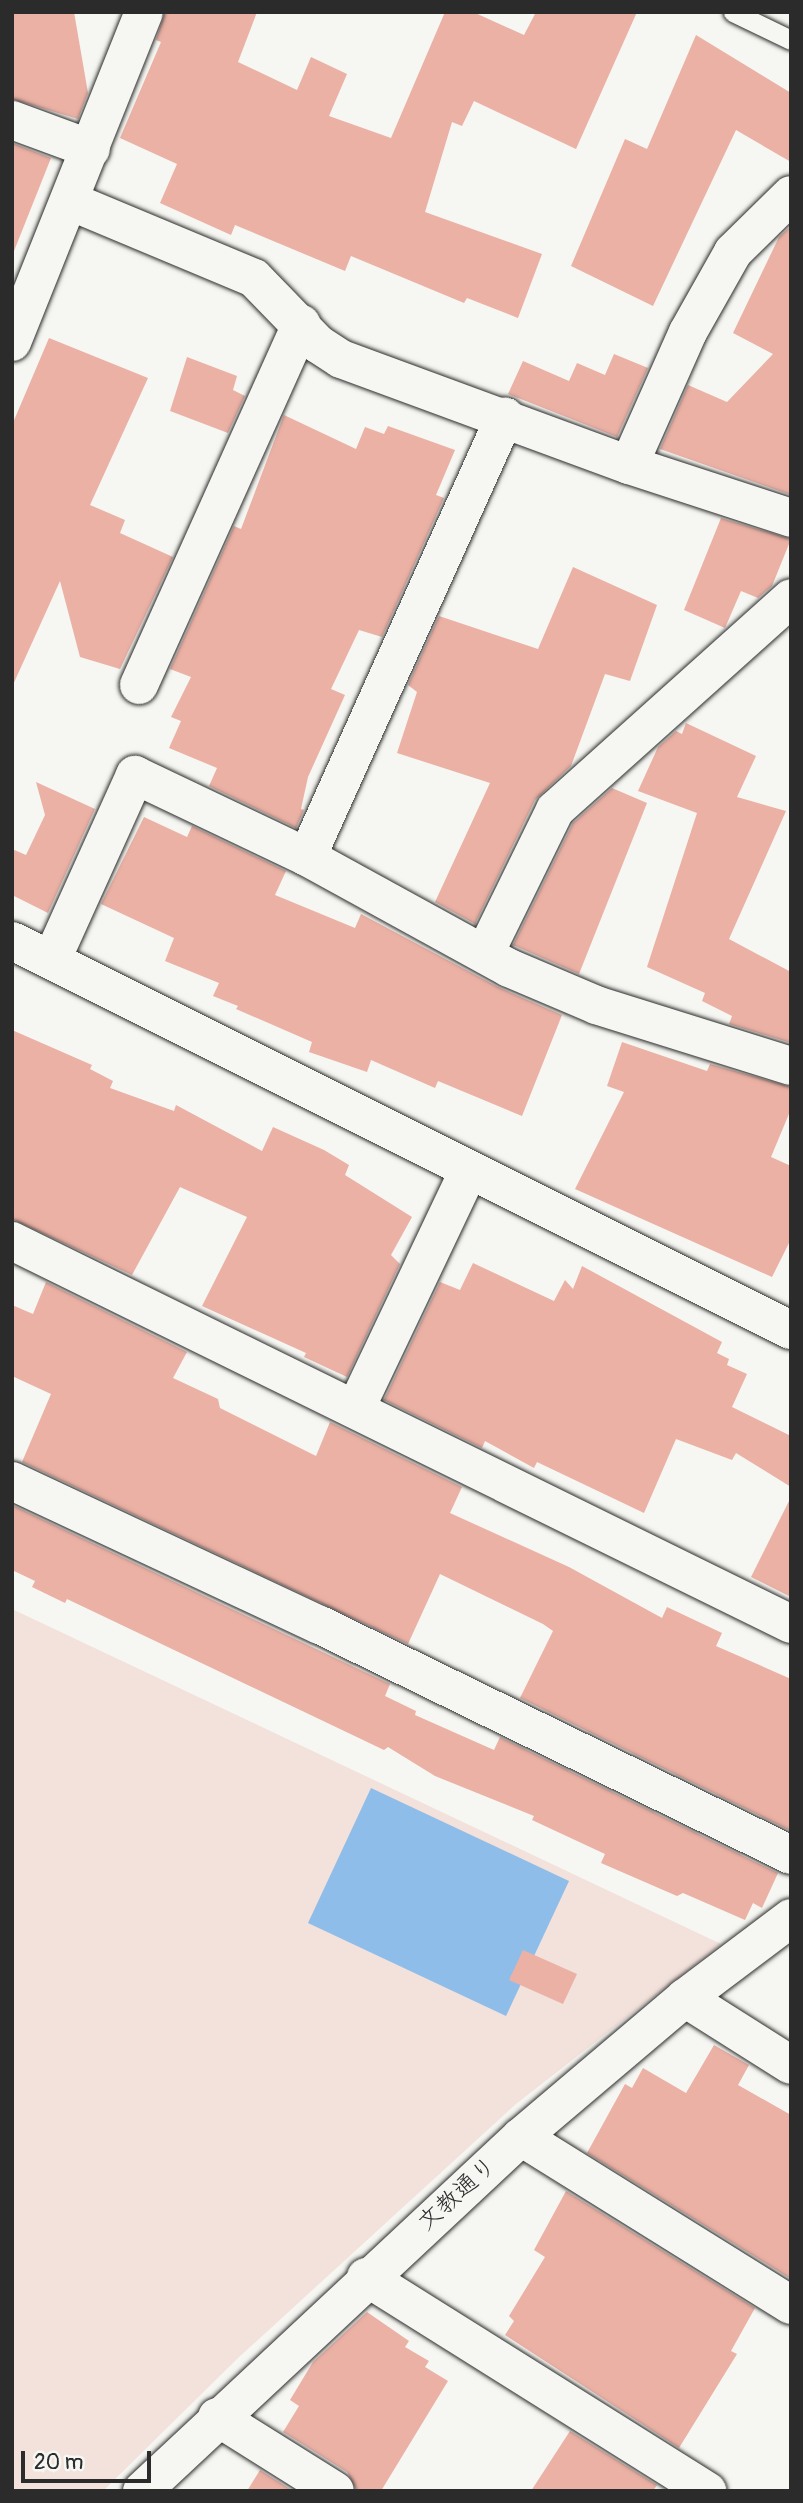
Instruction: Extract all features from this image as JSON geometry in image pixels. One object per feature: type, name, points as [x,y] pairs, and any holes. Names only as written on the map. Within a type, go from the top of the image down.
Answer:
[{"type":"street","points":[[12,342],[144,12]]},
{"type":"street","points":[[12,120],[91,149]]},
{"type":"street","points":[[629,465],[688,332],[700,317],[733,251],[791,195]]},
{"type":"street","points":[[70,201],[254,278],[318,344],[341,359],[506,416],[629,465],[791,518]]},
{"type":"street","points":[[139,685],[301,324]]},
{"type":"street","points":[[307,857],[506,416]]},
{"type":"street","points":[[485,953],[555,810],[791,598]]},
{"type":"street","points":[[52,959],[135,775],[307,857],[485,953],[596,1005],[791,1066]]},
{"type":"street","points":[[12,941],[791,1330]]},
{"type":"street","points":[[356,1408],[469,1170]]},
{"type":"street","points":[[12,1241],[791,1624]]},
{"type":"street","points":[[12,1481],[320,1625],[791,1855]]},
{"type":"street","name":"文教通り","points":[[142,2491],[366,2277],[521,2137],[685,1998],[791,1918]]},
{"type":"street","points":[[685,1998],[791,2065]]},
{"type":"street","points":[[521,2137],[791,2305]]},
{"type":"street","points":[[366,2277],[707,2491]]},
{"type":"street","points":[[217,2417],[335,2491]]},
{"type":"lane","points":[[733,12],[791,40]]},
{"type":"shaded area","points":[[12,1609],[721,1944],[516,2104],[238,2358],[103,2491],[12,2491]]},
{"type":"water","points":[[371,1788],[569,1881],[506,2016],[308,1923]]},
{"type":"building","points":[[12,12],[74,12],[88,93],[78,119],[12,99]]},
{"type":"building","points":[[165,12],[257,12],[238,62],[297,90],[311,57],[347,74],[329,116],[391,138],[445,12],[473,12],[524,35],[536,12],[637,12],[576,149],[474,101],[462,126],[452,122],[425,212],[542,254],[518,318],[467,298],[464,303],[351,256],[345,271],[235,225],[231,235],[160,203],[177,164],[120,138],[161,42],[156,40]]},
{"type":"building","points":[[696,35],[791,93],[791,162],[736,130],[653,306],[571,266],[625,139],[647,149]]},
{"type":"building","points":[[12,143],[51,158],[14,251],[12,251]]},
{"type":"building","points":[[791,226],[791,495],[660,449],[688,385],[727,402],[773,354],[733,333],[779,237]]},
{"type":"building","points":[[49,338],[148,378],[90,505],[125,520],[120,533],[173,557],[120,669],[80,657],[60,581],[12,687],[12,425]]},
{"type":"building","points":[[614,354],[648,368],[617,437],[508,394],[523,361],[569,381],[577,363],[605,375]]},
{"type":"building","points":[[187,357],[237,376],[233,390],[245,396],[228,433],[170,411]]},
{"type":"building","points":[[284,415],[356,449],[365,427],[384,434],[388,426],[455,450],[436,495],[444,498],[382,637],[359,630],[331,689],[345,695],[308,777],[301,809],[304,810],[296,828],[209,786],[217,768],[169,748],[181,721],[171,717],[191,677],[170,669],[234,526],[241,529]]},
{"type":"building","points":[[721,518],[791,539],[772,586],[758,598],[741,591],[725,628],[684,610]]},
{"type":"building","points":[[573,567],[657,605],[630,681],[605,674],[571,766],[535,800],[475,924],[435,902],[490,783],[397,753],[417,692],[408,685],[439,616],[538,649]]},
{"type":"building","points":[[686,723],[756,756],[737,797],[786,811],[729,939],[791,972],[791,1043],[729,1024],[732,1016],[702,1001],[705,993],[647,967],[697,813],[638,791],[658,747],[676,731],[682,734]]},
{"type":"building","points":[[36,782],[95,809],[48,913],[12,895],[12,849],[26,855],[45,815]]},
{"type":"building","points":[[612,788],[647,803],[579,974],[513,945],[573,823]]},
{"type":"building","points":[[144,817],[187,837],[192,826],[286,871],[275,895],[355,928],[361,914],[498,987],[562,1015],[522,1116],[438,1081],[435,1088],[371,1060],[367,1072],[309,1052],[312,1042],[213,996],[219,983],[165,961],[174,938],[101,904]]},
{"type":"building","points":[[12,1030],[92,1065],[90,1069],[113,1081],[110,1088],[174,1111],[176,1105],[262,1151],[273,1127],[324,1150],[349,1165],[345,1175],[412,1217],[391,1255],[400,1264],[347,1377],[304,1357],[306,1353],[202,1306],[247,1217],[180,1187],[132,1275],[12,1219]]},
{"type":"building","points":[[622,1042],[707,1071],[710,1064],[791,1087],[791,1109],[771,1157],[791,1166],[791,1239],[772,1277],[575,1189],[624,1092],[607,1086]]},
{"type":"building","points":[[473,1263],[554,1301],[565,1280],[573,1289],[582,1266],[722,1342],[717,1353],[729,1359],[727,1365],[747,1374],[732,1407],[791,1436],[791,1487],[736,1453],[732,1460],[676,1439],[644,1513],[537,1462],[534,1468],[485,1441],[482,1448],[384,1400],[440,1282],[460,1290]]},
{"type":"building","points":[[46,1282],[187,1352],[173,1378],[218,1399],[220,1408],[316,1456],[330,1422],[462,1487],[450,1513],[569,1567],[662,1618],[667,1607],[722,1633],[716,1646],[791,1679],[791,1831],[520,1698],[553,1631],[440,1574],[408,1644],[22,1462],[51,1394],[12,1376],[12,1305],[33,1314]]},
{"type":"building","points":[[791,1497],[791,1597],[751,1577]]},
{"type":"building","points":[[12,1505],[390,1684],[385,1696],[416,1711],[415,1715],[494,1750],[500,1737],[778,1873],[762,1908],[753,1903],[745,1920],[683,1893],[677,1896],[601,1863],[605,1854],[532,1820],[534,1816],[435,1776],[388,1747],[384,1750],[67,1599],[65,1603],[32,1587],[35,1581],[12,1570]]},
{"type":"building","points":[[523,1950],[577,1974],[563,2004],[509,1980]]},
{"type":"building","points":[[714,2045],[749,2065],[738,2085],[791,2115],[791,2279],[587,2153],[625,2084],[632,2088],[643,2068],[686,2093]]},
{"type":"building","points":[[566,2191],[755,2308],[731,2351],[737,2354],[679,2448],[505,2335],[514,2321],[509,2316],[545,2257],[534,2250]]},
{"type":"building","points":[[367,2312],[409,2341],[405,2347],[429,2361],[425,2367],[448,2381],[381,2491],[357,2491],[347,2472],[283,2432],[299,2406],[290,2400],[313,2362]]},
{"type":"building","points":[[570,2431],[657,2485],[653,2491],[531,2491]]},
{"type":"building","points":[[260,2470],[293,2491],[247,2491]]}]
